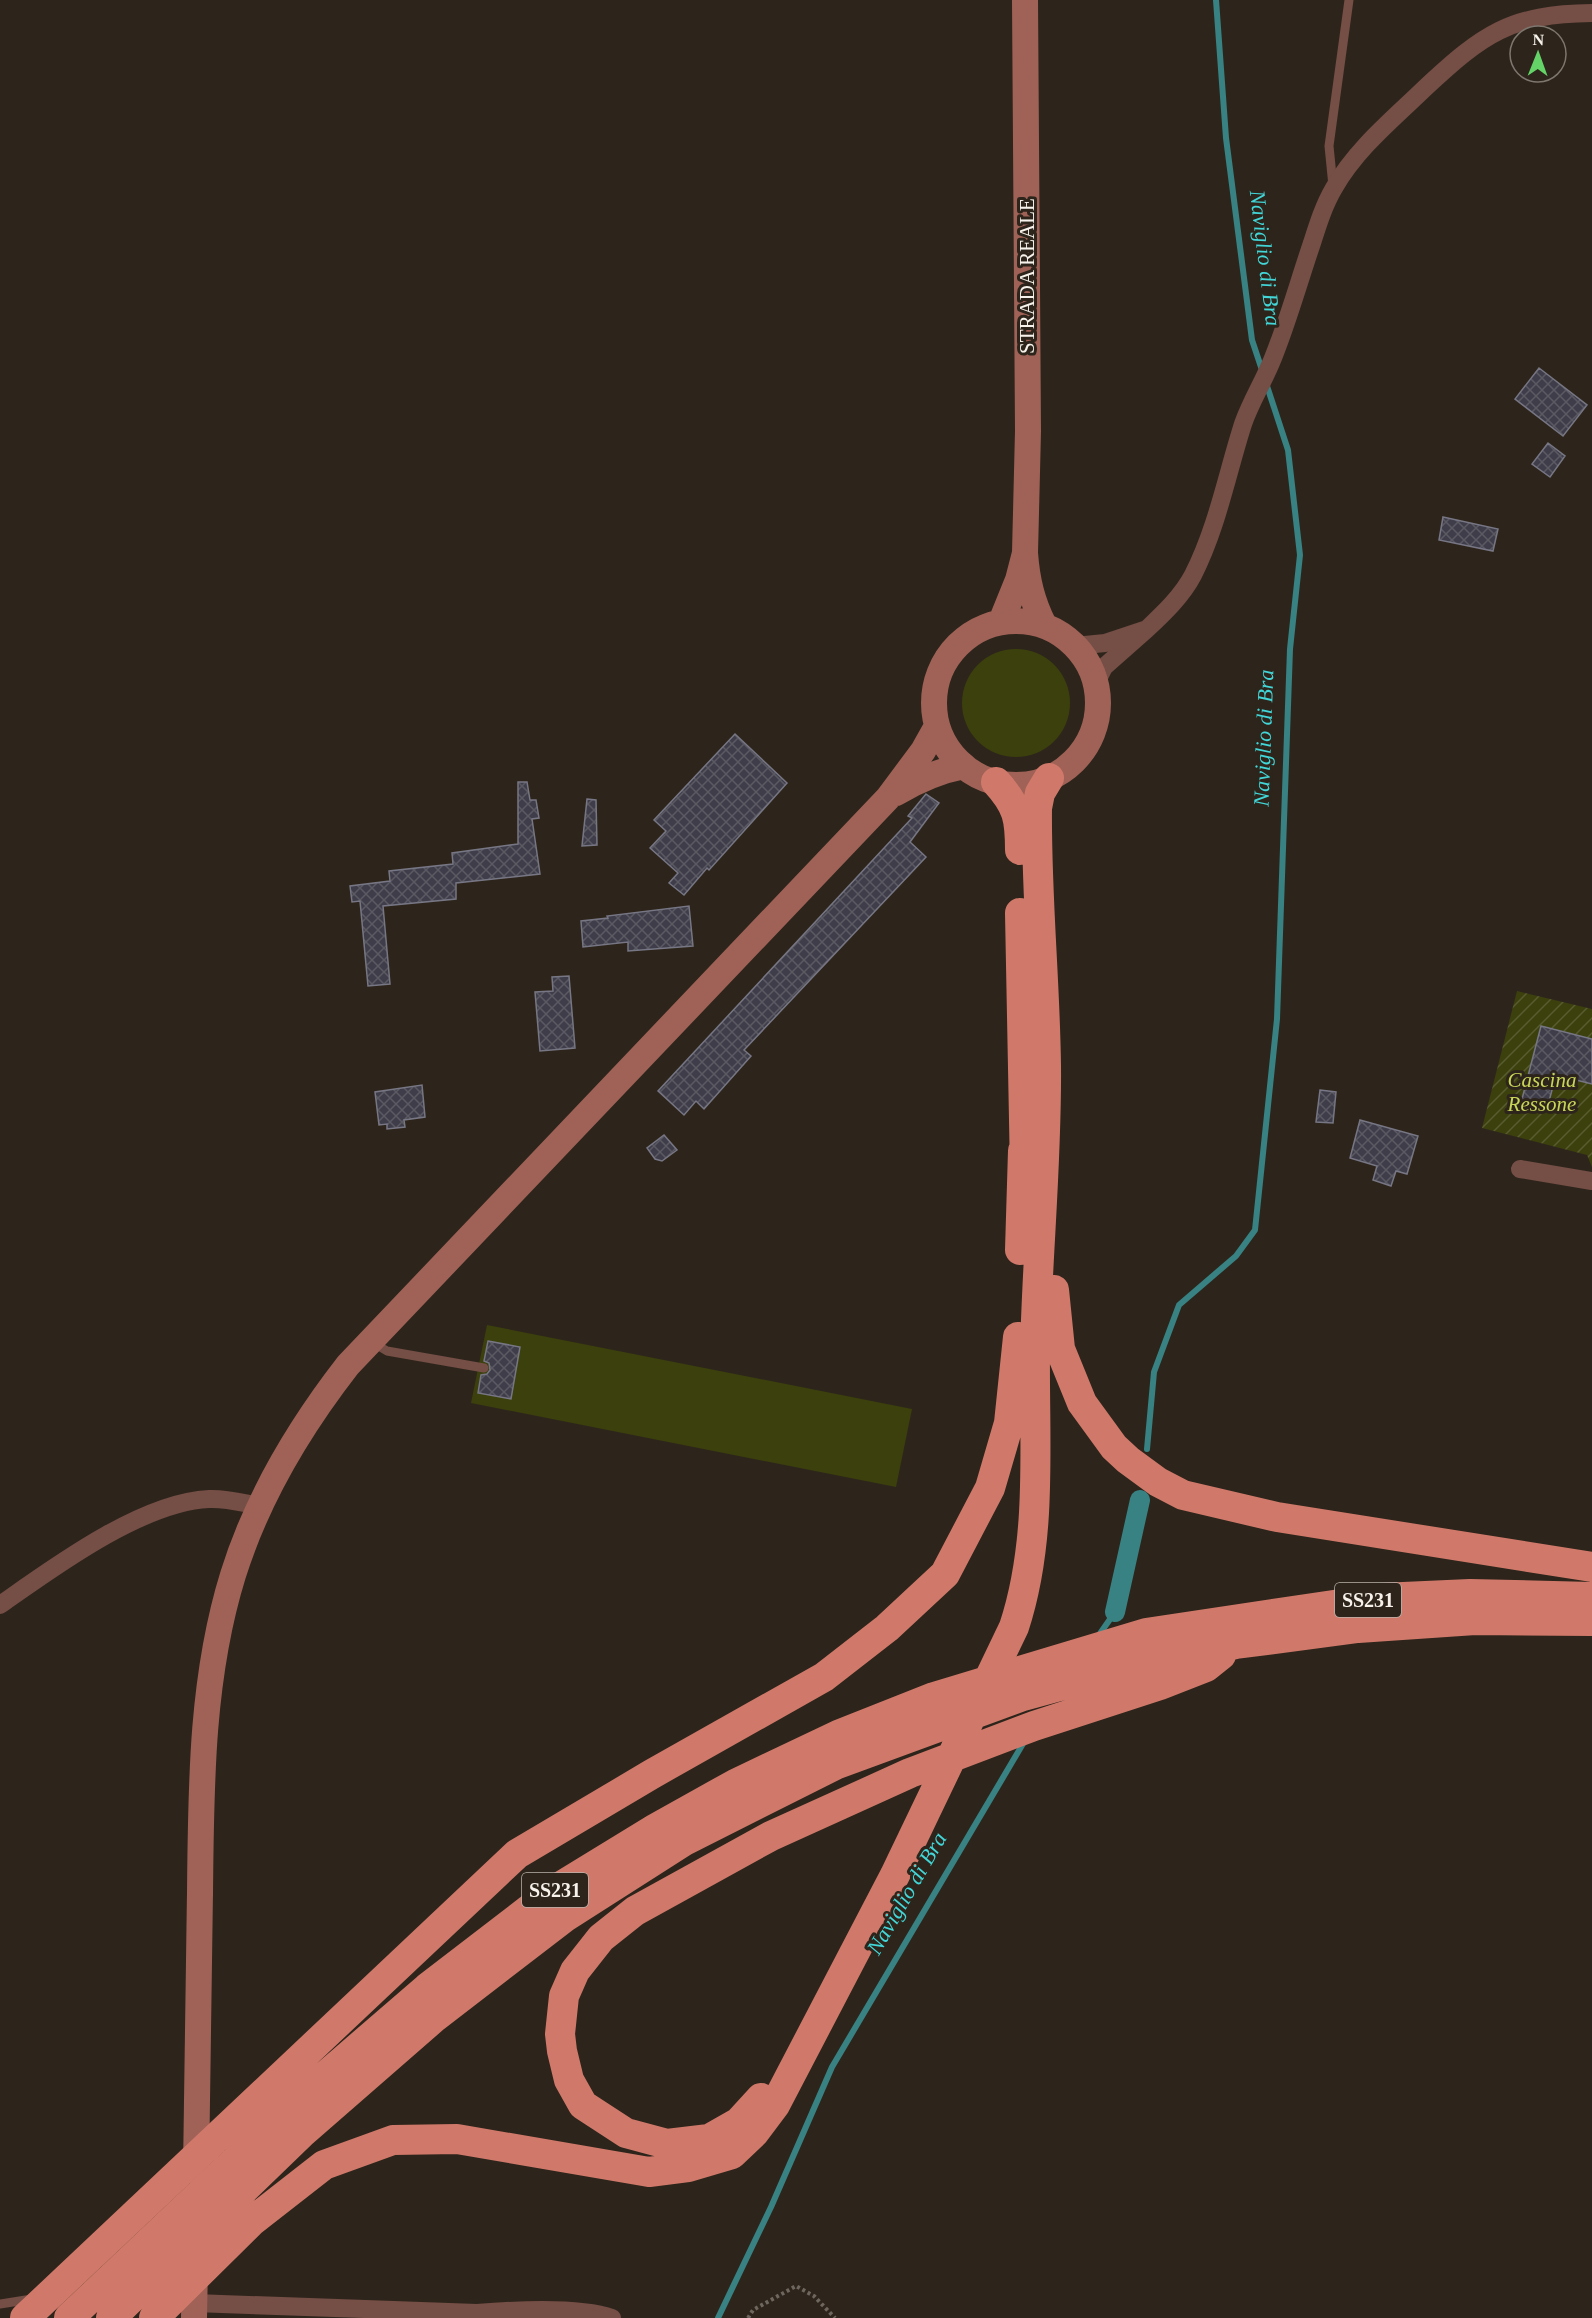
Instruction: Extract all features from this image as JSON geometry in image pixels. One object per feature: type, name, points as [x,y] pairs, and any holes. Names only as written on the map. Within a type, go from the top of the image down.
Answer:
[{"type":"highway","points":[[25,2318],[517,1854],[652,1774],[824,1677],[887,1628],[945,1574],[990,1488],[1009,1423],[1035,1149],[1046,1064],[1037,835],[1039,800],[1049,778]]},
{"type":"highway","points":[[131,2316],[324,2165],[393,2140],[457,2139],[649,2172],[688,2167],[732,2154],[754,2133],[774,2105],[895,1875],[1014,1627],[1021,1607],[1031,1553],[1034,1500],[1035,1149],[1020,826],[1017,810],[1010,797],[996,782]]},
{"type":"highway","points":[[1035,1149],[1060,1349],[1082,1403],[1114,1447],[1128,1460],[1158,1482],[1182,1495],[1277,1517],[1592,1567]]},
{"type":"highway","name":"SS231","points":[[131,2316],[302,2133],[435,2017],[565,1917],[684,1841],[835,1765],[1023,1696],[1381,1598],[1470,1594],[1592,1597]]},
{"type":"highway","name":"SS231","points":[[69,2304],[427,1988],[553,1891],[656,1828],[735,1784],[838,1735],[934,1696],[1236,1644],[1358,1628],[1475,1620],[1592,1621]]},
{"type":"highway","points":[[807,2043],[739,2122],[709,2139],[667,2144],[626,2133],[583,2105],[569,2080],[562,2051],[560,2034],[564,1996],[575,1971],[601,1938],[635,1911],[771,1836],[910,1773],[1034,1726],[1154,1659]]},
{"type":"main road","name":"STRADA REALE","points":[[1025,0],[1028,431],[1025,553],[1027,580],[1033,603],[1044,625]]},
{"type":"main road","name":"STRADA REALE","points":[[1001,622],[1018,580],[1025,553]]},
{"type":"main road","points":[[1001,622],[1029,622],[1044,625],[1075,646],[1090,666],[1099,701],[1090,739],[1076,759],[1049,778],[1034,783],[1009,784],[974,774],[946,746],[937,726],[934,700],[938,675],[950,654],[968,636],[1001,622]]},
{"type":"main road","points":[[194,2310],[200,1847],[206,1704],[218,1637],[233,1574],[260,1506],[294,1443],[322,1399],[370,1340],[888,798],[923,751],[937,726]]},
{"type":"main road","points":[[888,798],[917,780],[942,770],[964,766]]},
{"type":"street","points":[[1096,683],[1104,667],[1173,604],[1193,575],[1211,529],[1244,422],[1273,359],[1319,220],[1334,188],[1362,149],[1462,54],[1490,34],[1518,22],[1557,13],[1592,13]]},
{"type":"street","points":[[1075,646],[1105,643],[1147,629]]},
{"type":"street","points":[[1520,1169],[1592,1181]]},
{"type":"street","points":[[0,1605],[82,1549],[124,1526],[167,1509],[192,1501],[215,1499],[260,1506]]},
{"type":"street","points":[[194,2310],[375,2314],[477,2313],[523,2309],[583,2313],[612,2318]]},
{"type":"lane","points":[[1334,188],[1329,146],[1349,0]]},
{"type":"lane","points":[[370,1340],[387,1351],[484,1368]]},
{"type":"lane","points":[[82,2291],[98,2296],[131,2316]]},
{"type":"lane","points":[[0,2304],[69,2304]]},
{"type":"path","points":[[748,2318],[753,2310],[796,2286],[814,2296],[835,2318]]},
{"type":"green space","points":[[1016,649],[1037,653],[1054,665],[1066,682],[1070,703],[1066,724],[1054,741],[1037,753],[1016,757],[995,753],[978,741],[966,724],[962,703],[966,682],[978,665],[995,653]]},
{"type":"green space","name":"Cascina Ressone","points":[[1517,991],[1592,1009],[1592,1167],[1587,1155],[1482,1128]]},
{"type":"green space","points":[[487,1325],[912,1409],[896,1487],[471,1403]]},
{"type":"building","points":[[1539,368],[1587,405],[1563,436],[1515,399]]},
{"type":"building","points":[[1548,443],[1565,456],[1550,477],[1532,464]]},
{"type":"building","points":[[1443,517],[1498,529],[1493,551],[1439,540]]},
{"type":"building","points":[[735,734],[787,783],[684,895],[669,883],[678,873],[650,848],[666,831],[654,820]]},
{"type":"building","points":[[518,782],[527,782],[530,800],[536,800],[539,818],[532,819],[540,874],[456,883],[456,899],[383,906],[390,984],[368,986],[360,901],[352,902],[350,886],[390,881],[389,871],[453,864],[452,853],[518,844]]},
{"type":"building","points":[[926,794],[939,803],[910,842],[926,857],[744,1050],[751,1056],[704,1109],[696,1101],[684,1115],[658,1091],[912,818],[908,816]]},
{"type":"building","points":[[587,799],[596,800],[597,845],[582,846]]},
{"type":"building","points":[[689,906],[693,946],[628,951],[628,942],[583,947],[581,921]]},
{"type":"building","points":[[569,976],[575,1048],[540,1051],[535,992],[553,991],[552,977]]},
{"type":"building","points":[[1541,1026],[1592,1039],[1592,1084],[1556,1075],[1548,1105],[1522,1099]]},
{"type":"building","points":[[422,1085],[425,1117],[404,1120],[405,1127],[387,1129],[387,1124],[379,1125],[375,1092]]},
{"type":"building","points":[[1320,1090],[1336,1092],[1333,1123],[1316,1122]]},
{"type":"building","points":[[1360,1120],[1418,1136],[1407,1174],[1396,1171],[1391,1186],[1373,1180],[1377,1166],[1350,1158]]},
{"type":"building","points":[[664,1135],[677,1150],[662,1161],[655,1159],[647,1148]]},
{"type":"building","points":[[488,1341],[520,1347],[511,1399],[478,1393],[481,1375],[487,1374],[490,1370],[489,1363],[484,1361]]},
{"type":"waterway","name":"Naviglio di Bra","points":[[1216,0],[1226,138],[1252,340],[1262,370]]},
{"type":"waterway","name":"Naviglio di Bra","points":[[1147,1449],[1154,1372],[1179,1305],[1236,1256],[1255,1230],[1277,1019],[1290,649],[1300,555],[1288,450],[1266,383]]},
{"type":"waterway","name":"Naviglio di Bra","points":[[1115,1612],[1140,1500]]},
{"type":"waterway","name":"Naviglio di Bra","points":[[1099,1635],[1115,1612]]},
{"type":"waterway","name":"Naviglio di Bra","points":[[718,2318],[771,2207],[832,2067],[1024,1742]]}]
